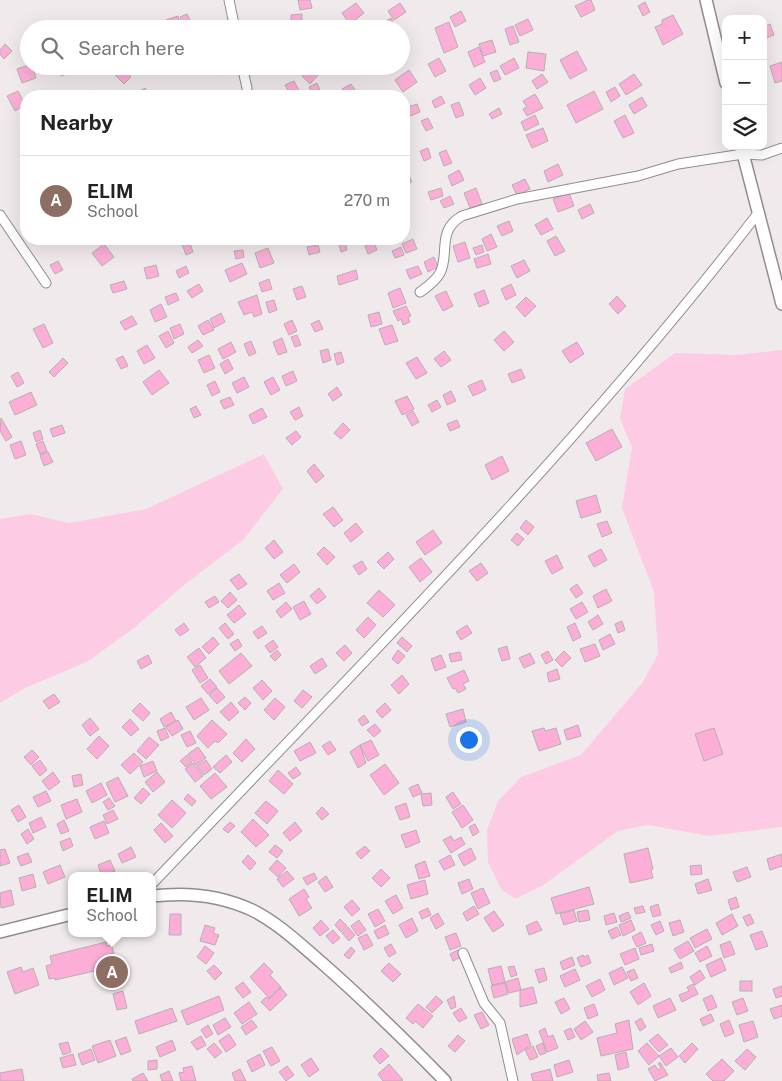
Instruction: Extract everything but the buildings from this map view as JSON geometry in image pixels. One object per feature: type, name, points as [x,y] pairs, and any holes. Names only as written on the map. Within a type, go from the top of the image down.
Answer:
[{"type":"street","points":[[229,0],[233,20]]},
{"type":"street","points":[[706,0],[722,66]]},
{"type":"street","points":[[244,75],[247,88]]},
{"type":"street","points":[[420,292],[435,280],[440,272],[444,262],[443,246],[454,220],[462,216],[517,199],[638,176],[678,164],[742,150],[762,155],[782,148]]},
{"type":"street","points":[[742,150],[782,304]]},
{"type":"street","points":[[156,880],[516,501],[705,282],[759,212]]},
{"type":"street","points":[[0,215],[20,244]]},
{"type":"street","points":[[21,245],[46,282]]},
{"type":"street","points":[[156,896],[188,893],[206,897],[251,910],[273,923],[345,983],[445,1081]]},
{"type":"street","points":[[0,932],[68,915]]},
{"type":"street","points":[[463,953],[484,1003],[500,1022],[513,1081]]},
{"type":"shaded area","points":[[782,350],[782,827],[709,836],[648,825],[618,831],[542,886],[515,899],[501,889],[488,862],[487,830],[498,801],[521,777],[581,755],[643,682],[658,654],[654,592],[622,508],[632,447],[620,419],[625,389],[675,353],[735,355]]},
{"type":"shaded area","points":[[264,454],[283,489],[243,540],[184,585],[134,628],[87,662],[25,688],[0,703],[0,519],[30,514],[69,523],[146,509]]},
{"type":"place","name":"ELIM","points":[[112,972]]}]
